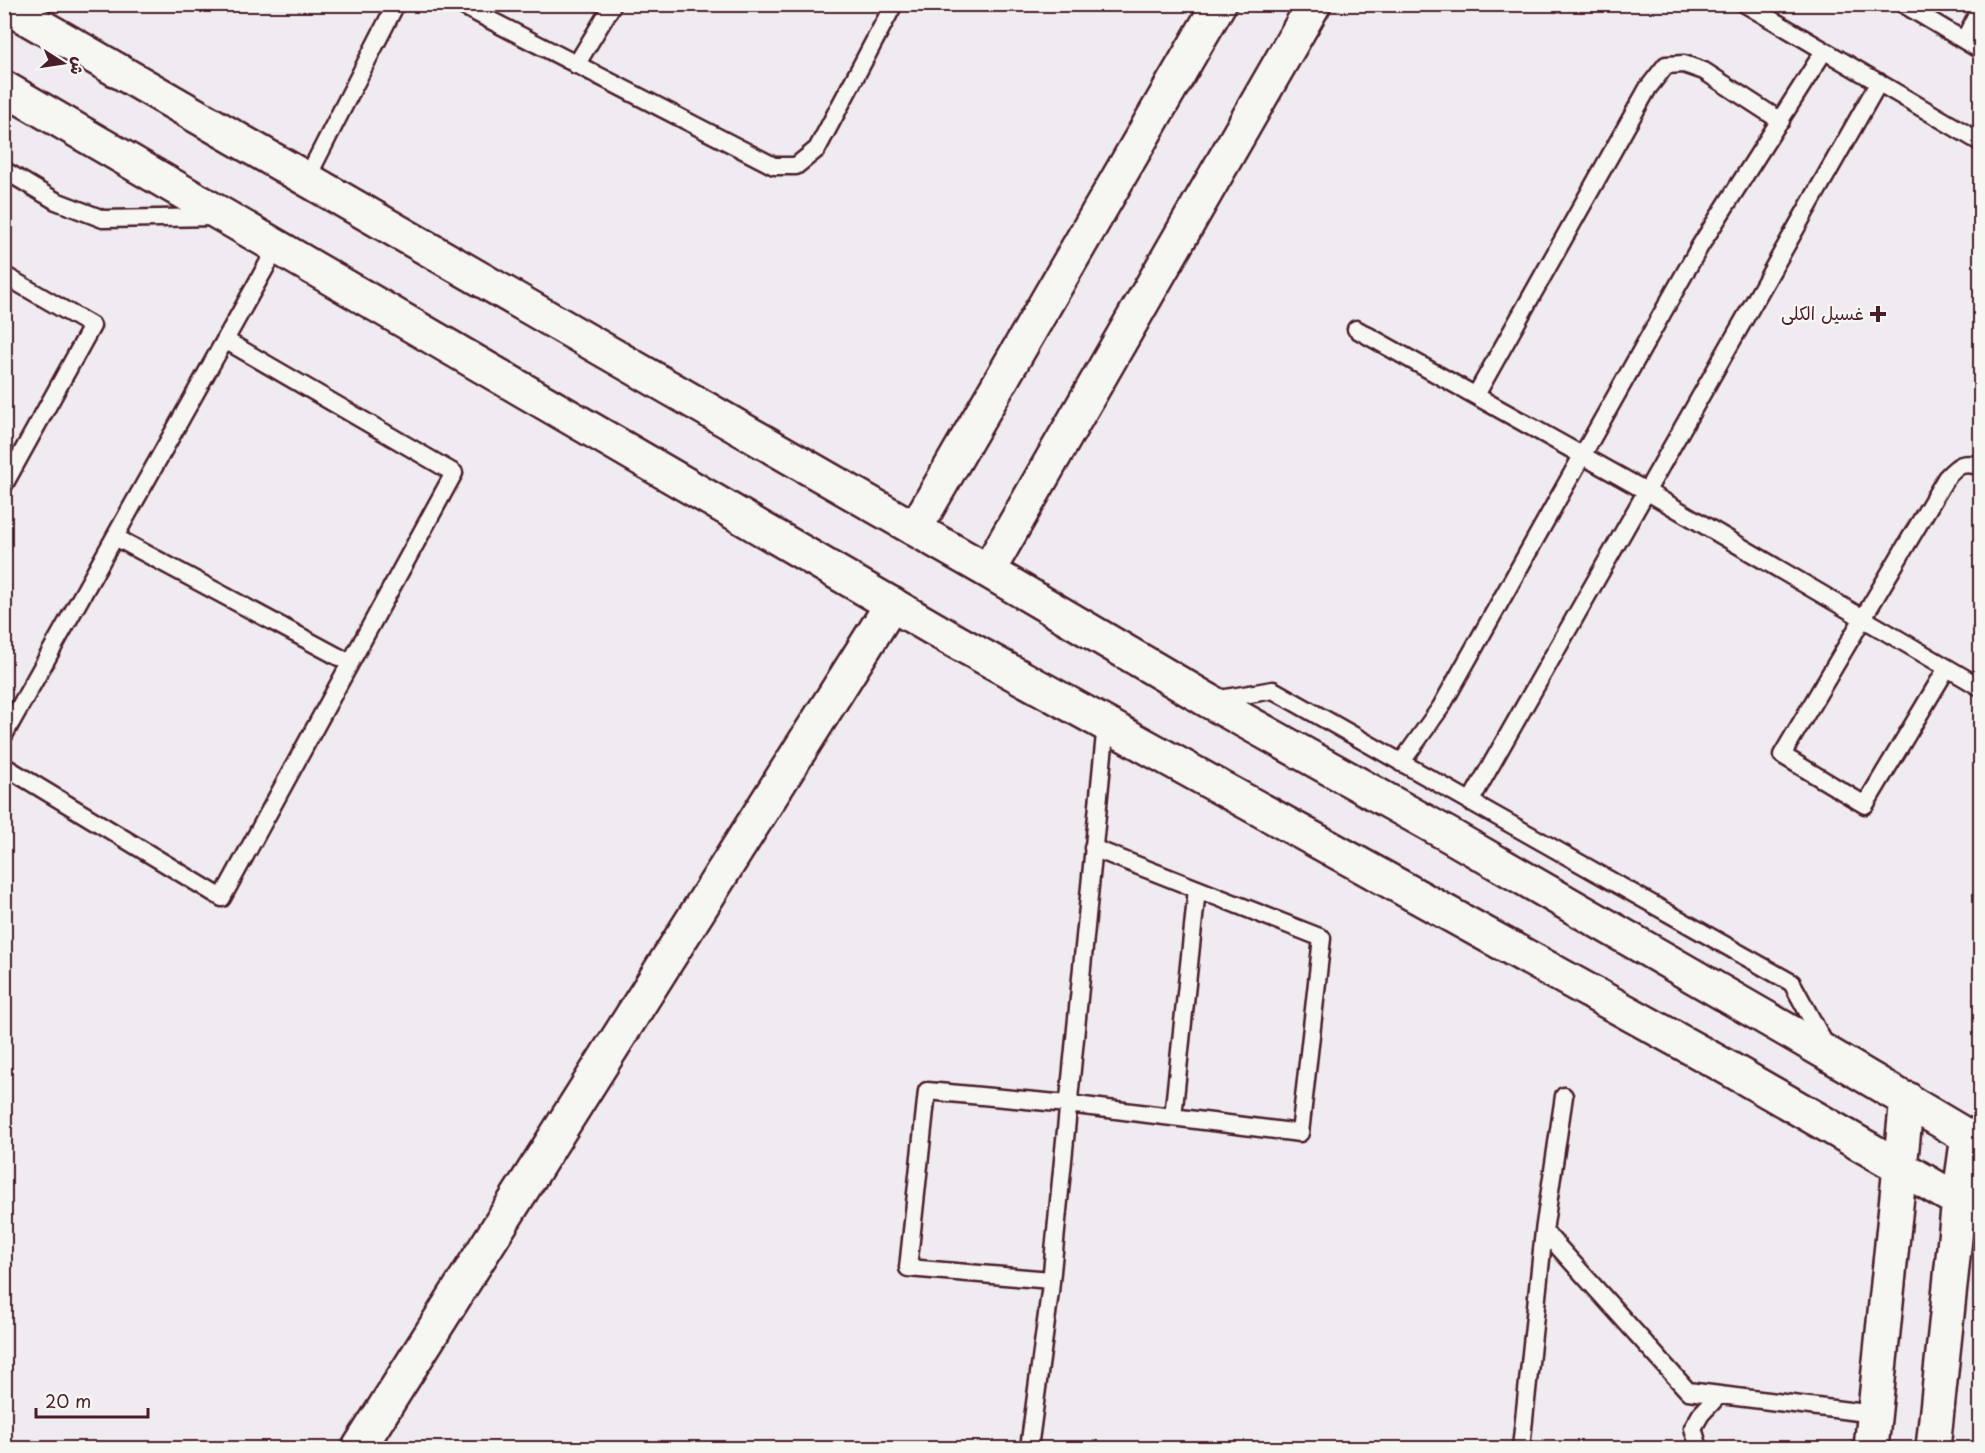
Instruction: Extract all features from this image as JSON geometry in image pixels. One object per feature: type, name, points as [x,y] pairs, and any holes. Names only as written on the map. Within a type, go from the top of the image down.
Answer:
[{"type":"street","points":[[4,4],[988,571],[1209,701],[1449,835],[1974,1140],[1970,1206],[1933,1449]]},
{"type":"street","points":[[915,529],[1219,4]]},
{"type":"street","points":[[988,571],[1314,4]]},
{"type":"street","points":[[4,88],[892,604],[1707,1057],[1970,1206]]},
{"type":"street","points":[[359,1449],[892,604]]},
{"type":"street","points":[[1871,1449],[1908,1100]]},
{"type":"lane","points":[[307,178],[396,4]]},
{"type":"lane","points":[[459,4],[774,166],[796,166],[817,149],[894,4]]},
{"type":"lane","points":[[576,65],[613,4]]},
{"type":"lane","points":[[1745,4],[1980,142]]},
{"type":"lane","points":[[1903,4],[1980,50]]},
{"type":"lane","points":[[1964,40],[1980,9]]},
{"type":"lane","points":[[1401,763],[1441,707],[1700,246],[1824,51]]},
{"type":"lane","points":[[1476,395],[1648,88],[1666,65],[1684,64],[1704,71],[1781,121]]},
{"type":"lane","points":[[1470,802],[1879,82]]},
{"type":"lane","points":[[4,170],[56,201],[103,219],[225,216]]},
{"type":"lane","points":[[4,735],[277,247]]},
{"type":"lane","points":[[4,275],[92,326],[4,485]]},
{"type":"lane","points":[[1356,329],[1646,491],[1947,668],[1978,681]]},
{"type":"lane","points":[[4,766],[222,898],[454,473],[225,340]]},
{"type":"lane","points":[[1947,668],[1865,805],[1782,755],[1946,478],[1957,466],[1967,463],[1980,466]]},
{"type":"lane","points":[[115,537],[350,663]]},
{"type":"lane","points":[[1209,701],[1273,690],[1792,983],[1830,1055]]},
{"type":"lane","points":[[1029,1449],[1051,1280],[1106,724]]},
{"type":"lane","points":[[1051,1280],[908,1268],[927,1091],[1068,1104],[1300,1133],[1322,938],[1094,848]]},
{"type":"lane","points":[[1173,1117],[1197,889]]},
{"type":"lane","points":[[1521,1449],[1544,1231],[1564,1096]]},
{"type":"lane","points":[[1544,1231],[1688,1391],[1874,1414]]},
{"type":"lane","points":[[1699,1449],[1693,1428],[1701,1414],[1719,1395]]},
{"type":"place","name":"غسيل الكلى","points":[[1878,314]]}]
